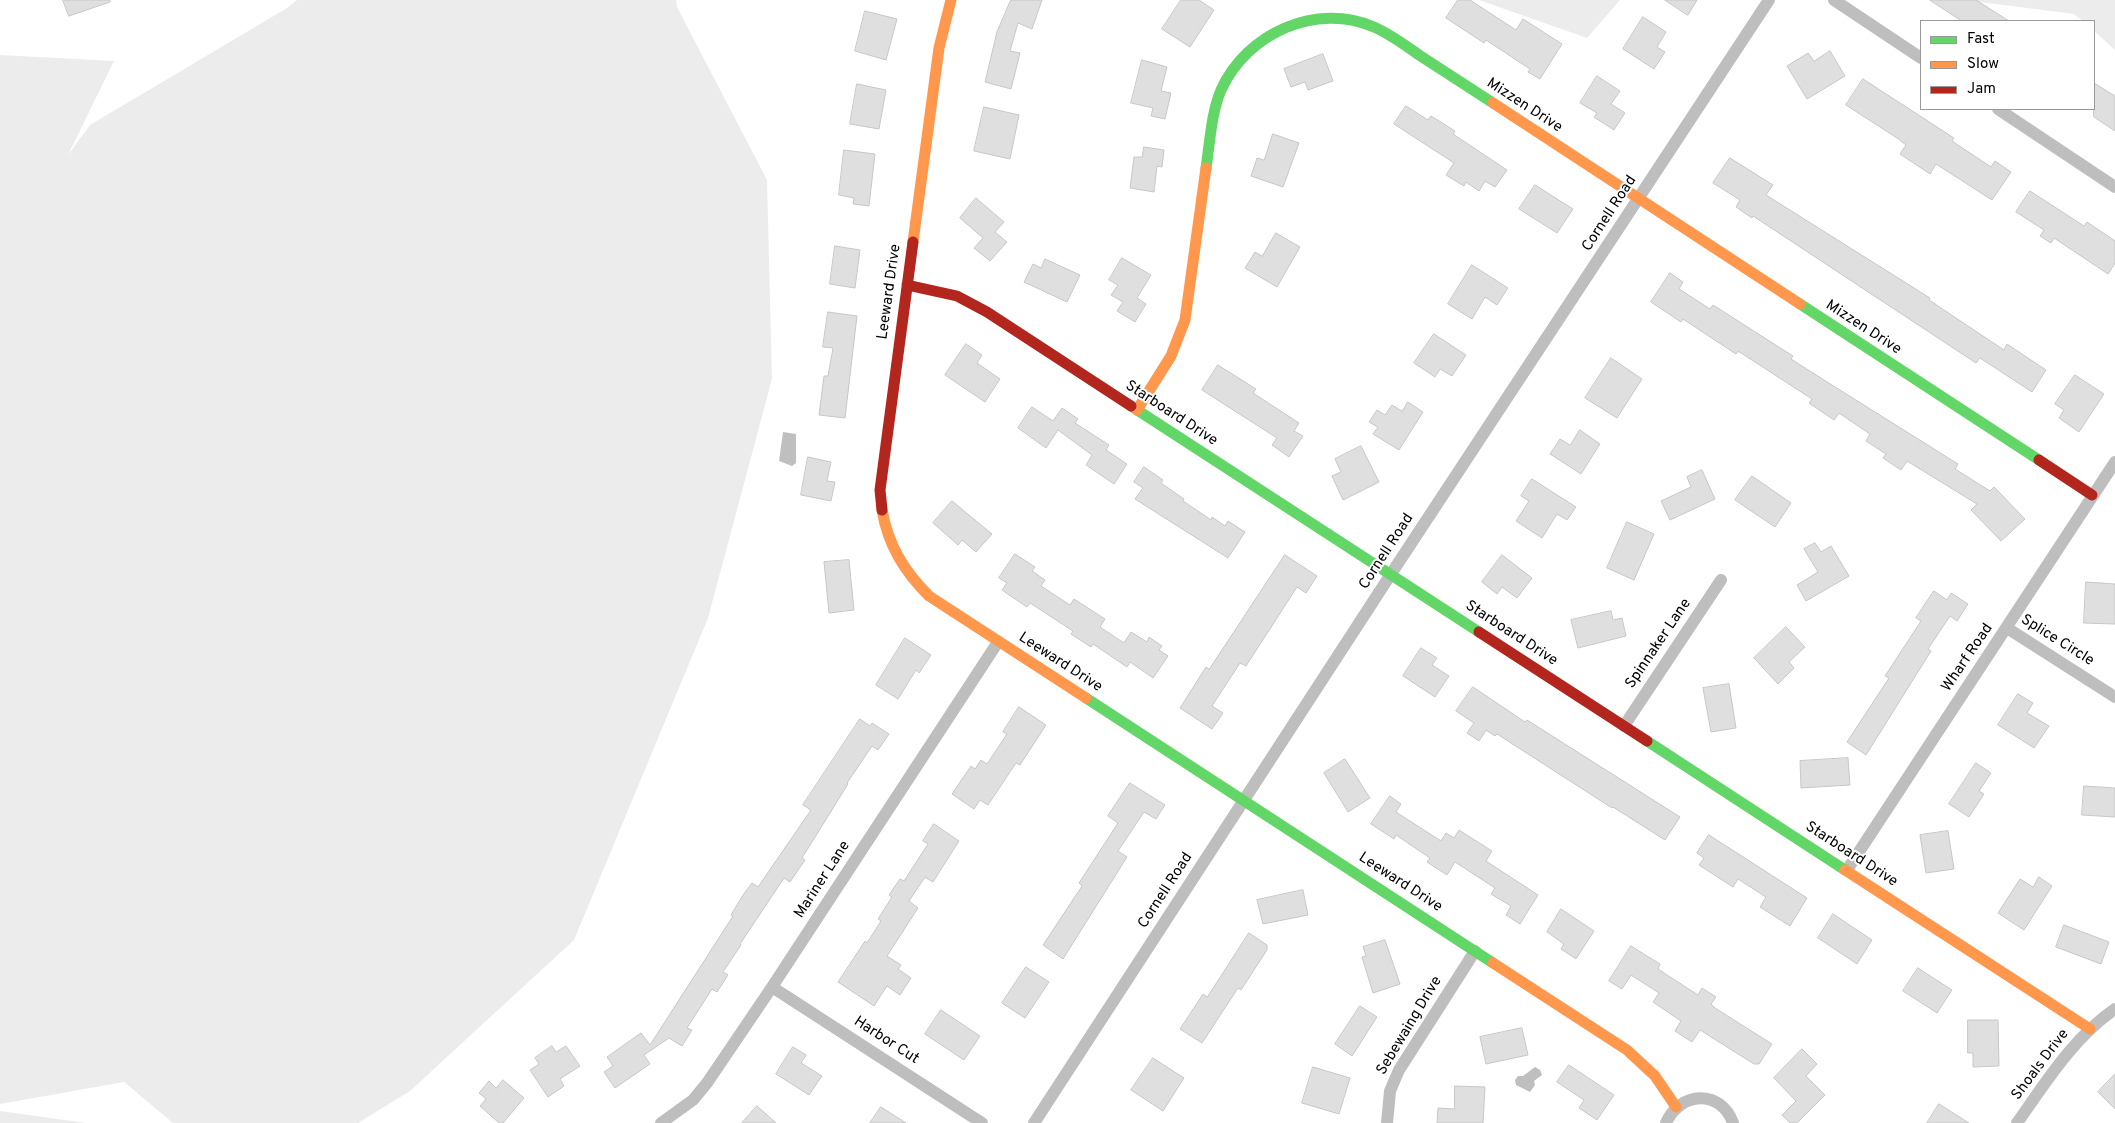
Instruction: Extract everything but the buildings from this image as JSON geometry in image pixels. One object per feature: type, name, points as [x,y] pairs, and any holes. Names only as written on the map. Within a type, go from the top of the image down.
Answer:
[{"type":"street","name":"Leeward Drive","points":[[951,0],[939,48],[880,490],[883,521],[893,550],[908,575],[929,596],[998,642],[1627,1050],[1640,1060],[1660,1082],[1676,1107]]},
{"type":"street","name":"Cornell Road","points":[[1034,1123],[1391,574],[1769,0]]},
{"type":"street","points":[[1834,0],[1920,57]]},
{"type":"street","name":"Mizzen Drive","points":[[1137,410],[1166,367],[1175,349],[1184,320],[1190,292],[1212,126],[1221,90],[1233,69],[1255,45],[1278,30],[1308,20],[1322,18],[1351,20],[1376,27],[2092,495]]},
{"type":"street","points":[[2000,110],[2115,187]]},
{"type":"street","name":"Starboard Drive","points":[[908,285],[943,292],[972,303],[2090,1028]]},
{"type":"street","name":"Wharf Road","points":[[1847,870],[2115,462]]},
{"type":"street","name":"Spinnaker Lane","points":[[1624,726],[1721,580]]},
{"type":"street","name":"Splice Circle","points":[[2007,628],[2115,697]]},
{"type":"street","name":"Mariner Lane","points":[[661,1123],[684,1107],[703,1087],[772,987],[998,642]]},
{"type":"street","name":"Sebewaing Drive","points":[[1387,1123],[1390,1091],[1399,1070],[1475,951]]},
{"type":"street","name":"Harbor Cut","points":[[772,987],[982,1123]]},
{"type":"street","name":"Shoals Drive","points":[[2017,1123],[2065,1056],[2090,1028],[2115,1009]]},
{"type":"street","points":[[1666,1123],[1676,1107],[1692,1099],[1710,1100],[1726,1110],[1733,1123]]},
{"type":"shaded area","points":[[297,0],[676,0],[677,7],[767,180],[772,379],[708,618],[574,940],[410,1091],[358,1123],[173,1123],[124,1082],[0,1104],[0,55],[114,61],[68,155],[90,125],[287,8]]},
{"type":"shaded area","points":[[1479,0],[1620,0],[1587,38]]},
{"type":"shaded area","points":[[1964,0],[2115,0],[2115,50],[2095,32],[2095,20],[2082,20],[2074,14]]},
{"type":"shaded area","points":[[783,432],[796,434],[796,463],[792,466],[779,461]]},
{"type":"shaded area","points":[[1535,1067],[1540,1070],[1542,1075],[1534,1081],[1535,1085],[1530,1092],[1516,1085],[1515,1080],[1518,1076],[1523,1076]]},
{"type":"shaded area","points":[[0,1111],[86,1123],[0,1123]]},
{"type":"traffic: fast","points":[[1206,168],[1215,109],[1221,90],[1233,70],[1248,53],[1266,38],[1286,28],[1307,21],[1329,18],[1352,20],[1374,27],[1493,103]]},
{"type":"traffic: fast","points":[[1800,304],[2039,460]]},
{"type":"traffic: fast","points":[[1131,406],[1479,632]]},
{"type":"traffic: fast","points":[[1086,698],[1493,963]]},
{"type":"traffic: fast","points":[[1647,741],[1845,870]]},
{"type":"traffic: slow","points":[[913,242],[939,48],[951,0]]},
{"type":"traffic: slow","points":[[1493,103],[1800,304]]},
{"type":"traffic: slow","points":[[1137,410],[1171,356],[1185,320],[1206,168]]},
{"type":"traffic: slow","points":[[882,510],[888,535],[898,557],[929,596],[1086,698]]},
{"type":"traffic: slow","points":[[1845,870],[2090,1029]]},
{"type":"traffic: slow","points":[[1493,963],[1627,1050],[1655,1076],[1676,1107]]},
{"type":"traffic: jam","points":[[882,510],[880,490],[913,242]]},
{"type":"traffic: jam","points":[[907,285],[957,296],[987,312],[1131,406]]},
{"type":"traffic: jam","points":[[2039,460],[2092,495]]},
{"type":"traffic: jam","points":[[1479,632],[1647,741]]}]
